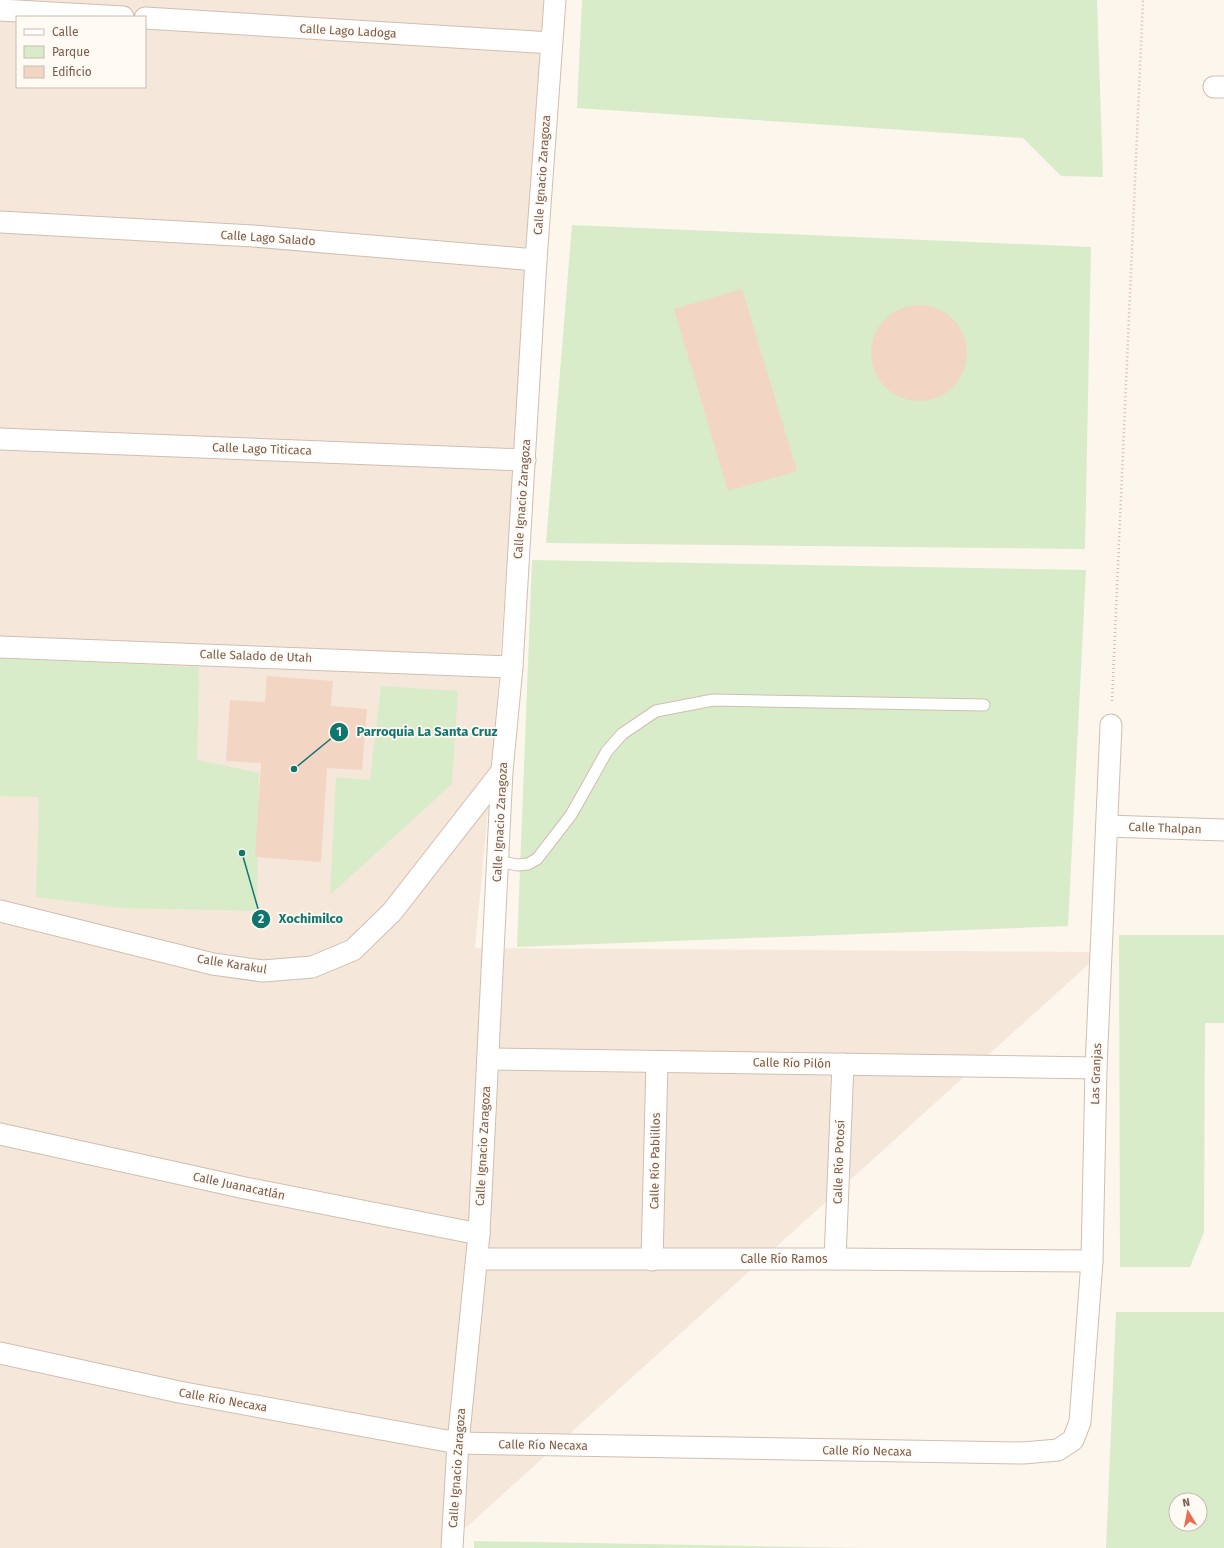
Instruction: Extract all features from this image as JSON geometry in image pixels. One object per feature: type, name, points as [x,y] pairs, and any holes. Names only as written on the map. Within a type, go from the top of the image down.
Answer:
[{"type":"street","name":"Calle Ignacio Zaragoza","points":[[452,1548],[458,1443],[479,1234],[502,771],[512,667],[536,260],[554,0]]},
{"type":"street","points":[[0,10],[105,16]]},
{"type":"street","name":"Calle Lago Ladoga","points":[[146,18],[551,43]]},
{"type":"street","name":"Calle Lago Salado","points":[[0,222],[253,236],[536,260]]},
{"type":"street","name":"Calle Lago Titicaca","points":[[0,439],[525,460]]},
{"type":"street","name":"Calle Salado de Utah","points":[[0,647],[512,667]]},
{"type":"street","name":"Las Granjas","points":[[1080,1422],[1092,1261],[1096,1068],[1111,725]]},
{"type":"street","name":"Calle Karakul","points":[[0,911],[213,964],[264,971],[312,968],[353,950],[392,912],[502,771]]},
{"type":"street","name":"Calle Thalpan","points":[[1107,826],[1224,830]]},
{"type":"street","name":"Calle Río Pilón","points":[[488,1059],[1096,1068]]},
{"type":"street","name":"Calle Río Pablillos","points":[[652,1260],[657,1062]]},
{"type":"street","name":"Calle Río Potosí","points":[[835,1259],[843,1064]]},
{"type":"street","name":"Calle Juanacatlán","points":[[0,1134],[245,1188],[479,1234]]},
{"type":"street","name":"Calle Río Ramos","points":[[477,1259],[1092,1261]]},
{"type":"street","name":"Calle Río Necaxa","points":[[0,1353],[179,1392],[458,1443],[1023,1453],[1058,1450],[1073,1440],[1080,1422]]},
{"type":"lane","points":[[497,861],[517,865],[528,864],[537,859],[570,815],[607,751],[622,734],[656,711],[713,700],[984,704]]},
{"type":"path","points":[[1111,725],[1143,0]]},
{"type":"shaded area","points":[[0,0],[547,0],[493,758],[475,948],[1102,952],[460,1533],[458,1548],[0,1548]]},
{"type":"green space","points":[[582,0],[1097,0],[1103,177],[1061,176],[1023,138],[577,108]]},
{"type":"green space","points":[[572,225],[1091,247],[1085,549],[546,543]]},
{"type":"green space","points":[[532,560],[1086,570],[1068,926],[517,947]]},
{"type":"green space","points":[[0,658],[199,667],[197,760],[259,773],[257,911],[121,908],[36,897],[39,797],[0,796]]},
{"type":"green space","points":[[381,686],[458,691],[452,784],[330,895],[336,777],[370,780]]},
{"type":"green space","points":[[1119,935],[1224,935],[1224,1023],[1205,1023],[1204,1232],[1190,1267],[1120,1267]]},
{"type":"green space","points":[[1116,1312],[1224,1312],[1224,1548],[1106,1548]]},
{"type":"green space","points":[[474,1541],[861,1548],[474,1548]]},
{"type":"building","points":[[742,289],[797,471],[728,491],[674,309]]},
{"type":"building","points":[[919,305],[937,309],[946,313],[953,319],[959,326],[963,335],[967,353],[963,371],[959,380],[953,387],[946,393],[937,397],[919,401],[901,397],[892,393],[885,387],[879,380],[875,371],[871,353],[875,335],[879,326],[885,319],[892,313],[901,309]]},
{"type":"building","points":[[267,676],[333,681],[331,706],[367,709],[362,770],[327,768],[321,862],[255,857],[261,763],[226,761],[230,700],[265,702]]},
{"type":"place","name":"Parroquia La Santa Cruz","points":[[294,769]]},
{"type":"place","name":"Xochimilco","points":[[242,853]]}]
